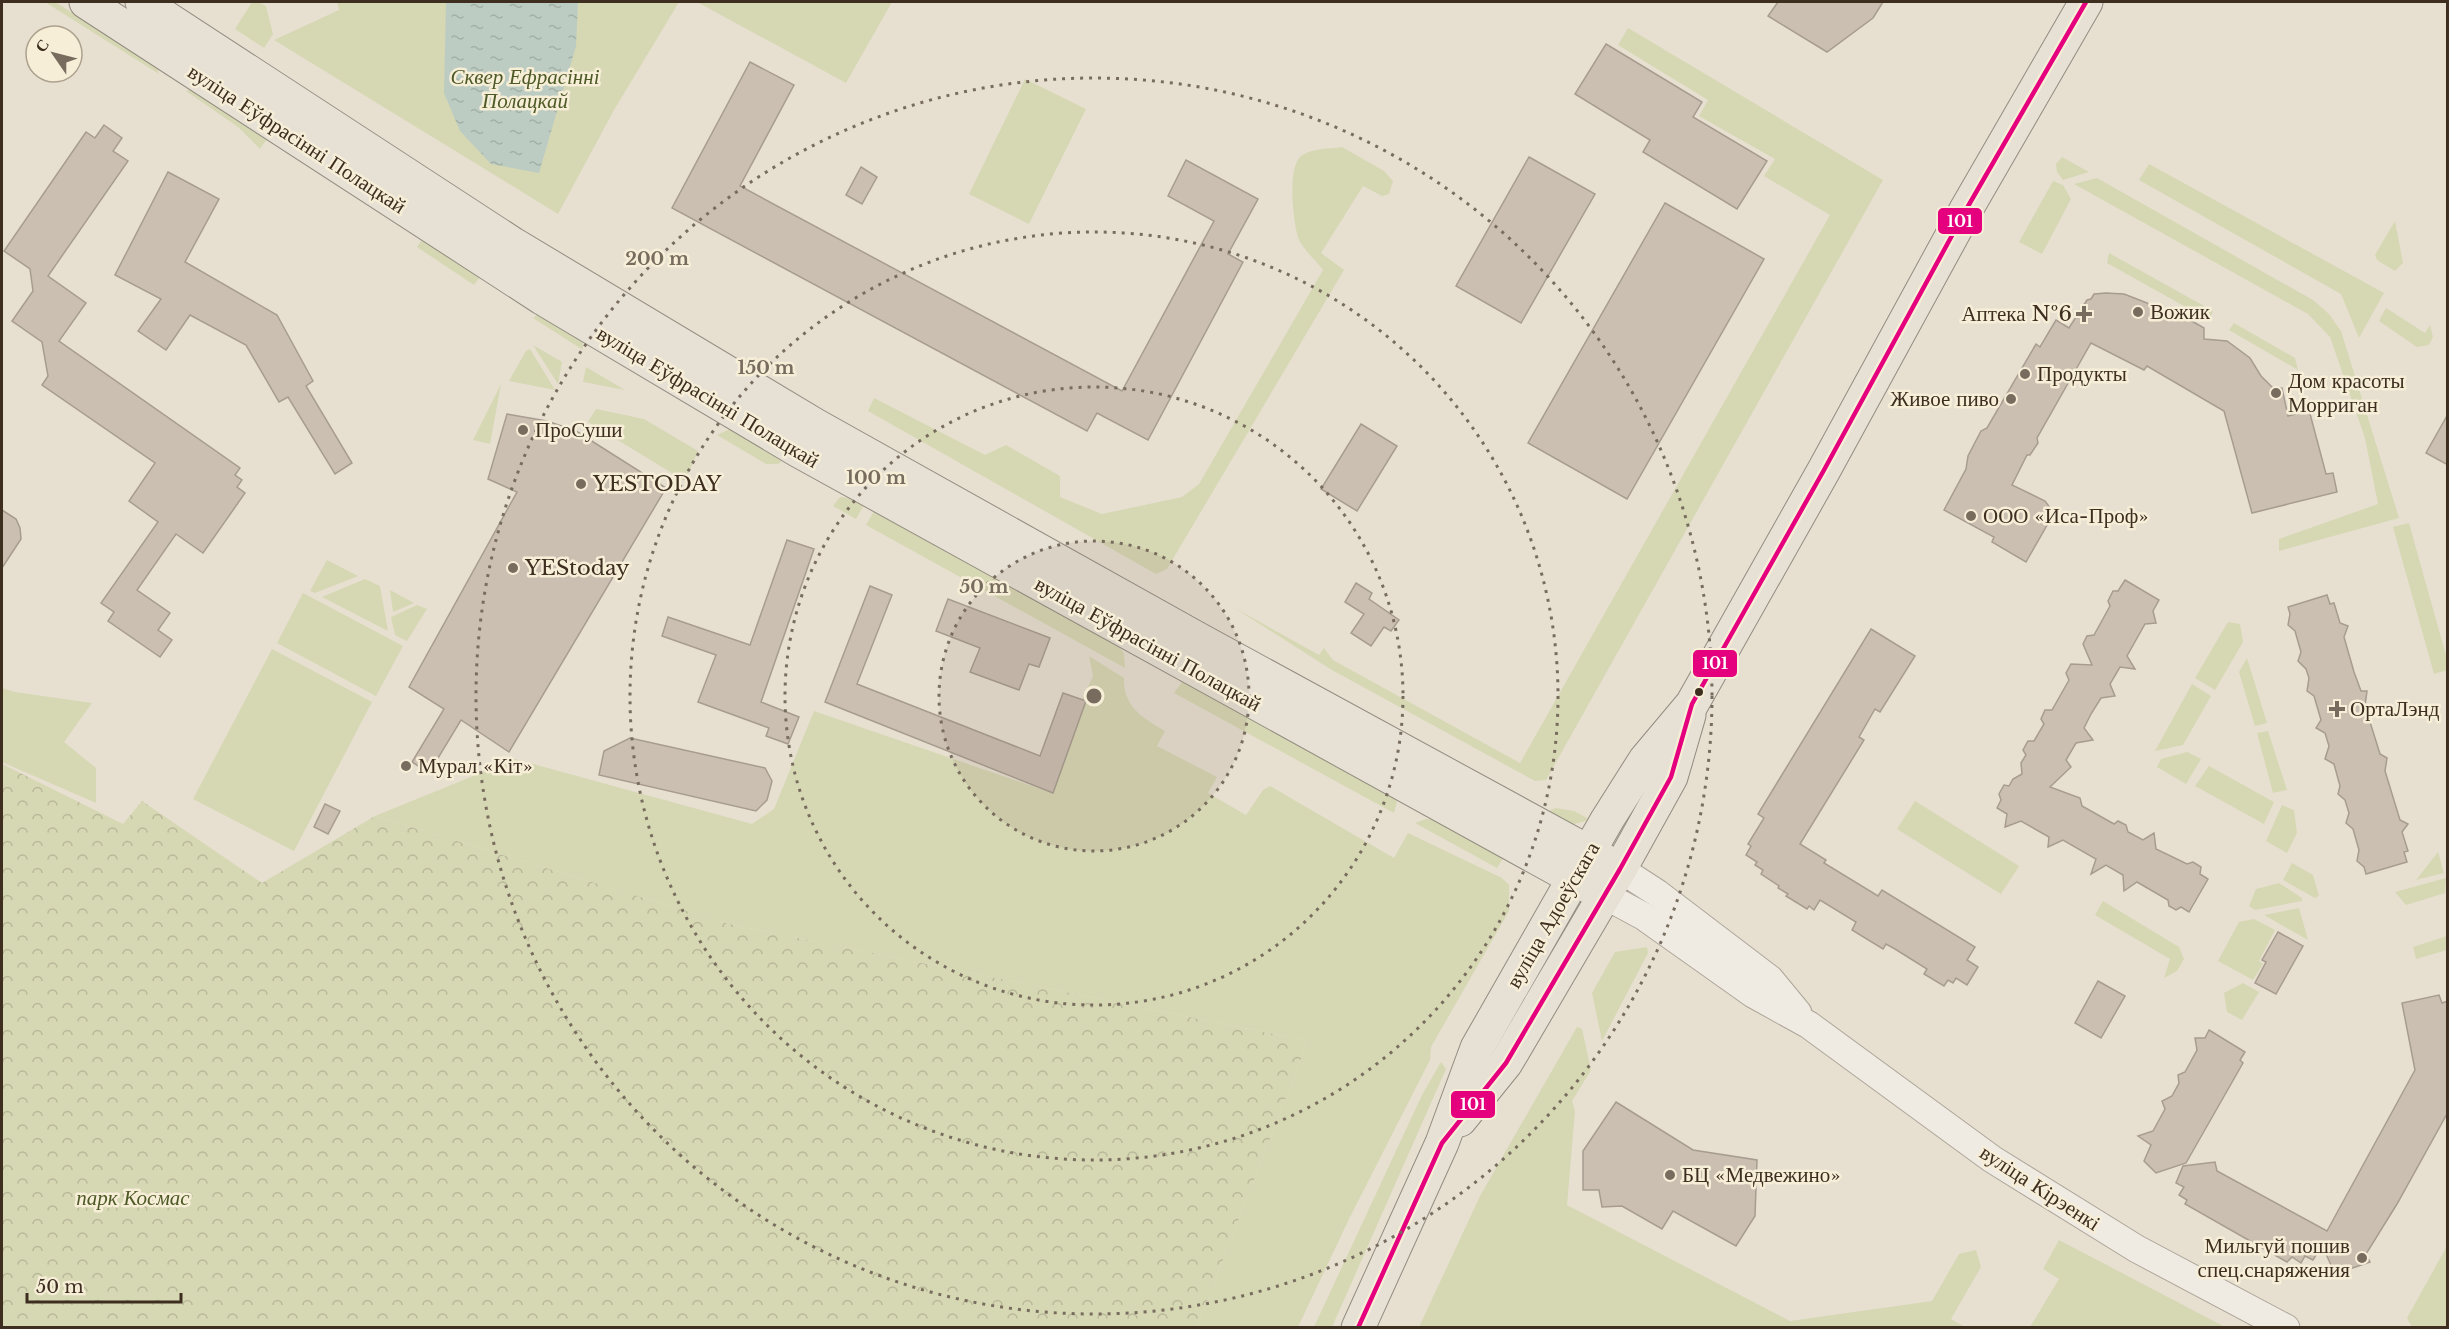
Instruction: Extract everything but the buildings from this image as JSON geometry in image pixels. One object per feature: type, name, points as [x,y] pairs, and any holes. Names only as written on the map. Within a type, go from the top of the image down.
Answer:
[{"type":"main road","name":"вуліца Еўфрасінні Полацкай","points":[[86,2],[542,298],[799,451],[1582,865]]},
{"type":"main road","name":"вуліца Еўфрасінні Полацкай","points":[[142,2],[513,244],[815,425],[1198,639],[1612,882]]},
{"type":"main road","name":"вуліца Адоеўскага","points":[[1358,1328],[1443,1143],[1477,1048],[1582,865],[1646,760],[1692,704],[1824,470],[1967,208],[2086,2]]},
{"type":"main road","name":"вуліца Адоеўскага","points":[[1443,1143],[1506,1063],[1612,882],[1671,777],[1692,704]]},
{"type":"street","name":"вуліца Кірэенкі","points":[[1612,882],[1657,893],[1770,979],[1809,1025],[2002,1165],[2137,1249],[2286,1328]]},
{"type":"green space","points":[[45,2],[55,2],[156,65],[159,74],[84,27],[84,24],[80,24]]},
{"type":"green space","points":[[252,2],[266,6],[273,34],[264,48],[235,29]]},
{"type":"green space","name":"Сквер Ефрасінні Полацкай","points":[[337,2],[679,2],[614,110],[558,214],[274,40],[339,10]]},
{"type":"green space","points":[[697,2],[892,2],[846,83]]},
{"type":"green space","points":[[1628,28],[1883,180],[1546,780],[1535,781],[1332,670],[1233,607],[1319,655],[1324,648],[1333,660],[1520,763],[1830,215],[1764,176],[1775,159],[1699,116],[1708,100],[1618,45]]},
{"type":"green space","points":[[1025,79],[1086,109],[1029,224],[969,194]]},
{"type":"green space","points":[[190,89],[267,139],[260,149],[238,127],[186,91]]},
{"type":"green space","points":[[1342,147],[1384,171],[1393,181],[1389,194],[1382,196],[1363,186],[1321,253],[1344,270],[1167,569],[1156,574],[868,411],[874,398],[985,455],[1006,445],[1060,476],[1060,497],[1102,514],[1182,497],[1199,484],[1323,270],[1303,246],[1296,229],[1292,195],[1297,162],[1305,153]]},
{"type":"green space","points":[[2062,157],[2089,172],[2063,180],[2057,172],[2056,164]]},
{"type":"green space","points":[[2149,164],[2384,293],[2359,338],[2341,294],[2139,180]]},
{"type":"green space","points":[[2097,178],[2313,300],[2329,314],[2341,331],[2399,518],[2279,551],[2279,539],[2378,504],[2365,438],[2330,337],[2308,314],[2074,184]]},
{"type":"green space","points":[[2053,181],[2063,185],[2071,199],[2042,254],[2019,242]]},
{"type":"green space","points":[[2395,221],[2403,263],[2395,271],[2377,260],[2375,255]]},
{"type":"green space","points":[[424,236],[483,273],[474,285],[417,247]]},
{"type":"green space","points":[[2109,253],[2213,311],[2209,320],[2107,263]]},
{"type":"green space","points":[[2386,308],[2425,333],[2430,325],[2433,337],[2429,345],[2417,347],[2379,321]]},
{"type":"green space","points":[[544,310],[582,331],[583,350],[533,318]]},
{"type":"green space","points":[[2234,323],[2295,358],[2298,370],[2229,330]]},
{"type":"green space","points":[[533,345],[562,362],[558,384]]},
{"type":"green space","points":[[530,349],[555,390],[509,381],[526,351]]},
{"type":"green space","points":[[586,367],[625,390],[583,382]]},
{"type":"green space","points":[[501,384],[490,444],[473,440]]},
{"type":"green space","points":[[596,409],[644,419],[698,451],[685,481],[588,422]]},
{"type":"green space","points":[[736,426],[785,459],[778,464],[766,464],[717,435]]},
{"type":"green space","points":[[840,497],[852,498],[864,505],[856,519],[833,506]]},
{"type":"green space","points":[[874,511],[1118,646],[1124,653],[1125,668],[866,525]]},
{"type":"green space","points":[[2409,523],[2447,659],[2447,670],[2434,674],[2393,527]]},
{"type":"green space","points":[[327,560],[358,576],[315,593],[310,591]]},
{"type":"green space","points":[[365,579],[380,586],[388,631],[322,597]]},
{"type":"green space","points":[[390,590],[414,603],[393,612]]},
{"type":"green space","points":[[303,593],[403,646],[376,696],[277,643]]},
{"type":"green space","points":[[417,605],[427,609],[407,641],[395,635],[391,617]]},
{"type":"green space","points":[[2228,622],[2240,624],[2243,642],[2215,690],[2195,678]]},
{"type":"green space","points":[[272,649],[372,702],[294,851],[193,799]]},
{"type":"green space","points":[[1089,656],[1124,678],[1130,704],[1142,716],[1165,731],[1157,746],[1217,777],[1208,793],[1246,815],[1263,790],[1270,786],[1394,858],[1408,833],[1502,878],[1509,885],[1509,911],[1431,1047],[1430,1060],[1350,1217],[1298,1327],[1197,1327],[1308,1041],[729,924],[375,816],[515,759],[752,824],[774,809],[814,711],[1052,793],[1085,703],[1082,700],[1093,676]]},
{"type":"green space","points":[[2247,658],[2267,723],[2255,726],[2239,672]]},
{"type":"green space","points":[[1182,682],[1392,795],[1397,802],[1394,813],[1174,693]]},
{"type":"green space","points":[[2192,684],[2211,696],[2183,745],[2155,751]]},
{"type":"green space","points":[[2,688],[15,692],[92,703],[64,742],[96,768],[96,803],[2,762]]},
{"type":"green space","points":[[2268,731],[2287,790],[2273,793],[2257,733]]},
{"type":"green space","points":[[2187,752],[2201,759],[2186,784],[2157,767],[2161,759]]},
{"type":"green space","name":"парк Космас","points":[[2,764],[123,824],[142,801],[262,883],[375,816],[729,924],[1308,1041],[1197,1327],[2,1327]]},
{"type":"green space","points":[[2209,766],[2274,802],[2264,824],[2195,786]]},
{"type":"green space","points":[[1915,801],[2019,866],[2001,894],[1897,829]]},
{"type":"green space","points":[[2282,805],[2294,810],[2297,833],[2287,853],[2266,841]]},
{"type":"green space","points":[[1556,808],[1574,811],[1589,819],[1571,824],[1542,817],[1548,811]]},
{"type":"green space","points":[[1426,819],[1443,820],[1505,855],[1497,868],[1415,823]]},
{"type":"green space","points":[[2438,852],[2444,873],[2416,880]]},
{"type":"green space","points":[[2292,863],[2313,875],[2319,896],[2315,898],[2283,880]]},
{"type":"green space","points":[[2446,878],[2445,893],[2406,905],[2395,892]]},
{"type":"green space","points":[[2279,883],[2302,898],[2302,901],[2255,910],[2249,906],[2256,889]]},
{"type":"green space","points":[[2103,901],[2179,947],[2184,959],[2177,971],[2164,978],[2170,959],[2095,915]]},
{"type":"green space","points":[[2299,908],[2308,940],[2264,915]]},
{"type":"green space","points":[[2254,919],[2275,930],[2259,961],[2263,964],[2253,980],[2218,961],[2239,922]]},
{"type":"green space","points":[[2447,936],[2447,950],[2416,959],[2413,947]]},
{"type":"green space","points":[[1647,947],[1648,953],[1602,1041],[1592,993],[1615,952]]},
{"type":"green space","points":[[2243,983],[2259,992],[2242,1020],[2227,1012],[2224,993]]},
{"type":"green space","points":[[1577,1027],[1582,1029],[1591,1070],[1572,1101],[1575,1111],[1567,1205],[1790,1321],[1932,1301],[1959,1254],[1976,1250],[1981,1267],[1951,1319],[1965,1327],[1419,1327],[1480,1196]]},
{"type":"green space","points":[[1441,1062],[1446,1069],[1332,1327],[1314,1327],[1422,1095]]},
{"type":"green space","points":[[2059,1240],[2225,1327],[2030,1327],[2059,1279],[2043,1269]]},
{"type":"green space","points":[[2447,1246],[2447,1327],[2412,1327],[2407,1318]]},
{"type":"water","points":[[446,2],[578,2],[576,46],[539,173],[491,164],[460,131],[444,93]]},
{"type":"transit line","name":"101","points":[[1358,1328],[1442,1143],[1506,1063],[1620,869],[1671,777],[1692,704],[1824,470],[1967,208],[2086,2]]},
{"type":"place","name":"Вожик","points":[[2138,312]]},
{"type":"place","name":"Аптека №6","points":[[2084,314]]},
{"type":"place","name":"Продукты","points":[[2025,374]]},
{"type":"place","name":"Дом красоты Морриган","points":[[2276,393]]},
{"type":"place","name":"Живое пиво","points":[[2011,399]]},
{"type":"place","name":"ПроСуши","points":[[523,430]]},
{"type":"place","name":"YESTODAY","points":[[581,484]]},
{"type":"place","name":"ООО «Иса-Проф»","points":[[1971,516]]},
{"type":"place","name":"YEStoday","points":[[513,568]]},
{"type":"place","name":"ОртаЛэнд","points":[[2337,709]]},
{"type":"place","name":"Мурал «Кіт»","points":[[406,766]]},
{"type":"place","name":"БЦ «Медвежино»","points":[[1670,1175]]},
{"type":"place","name":"Мильгуй пошив спец.снаряжения","points":[[2362,1258]]}]
